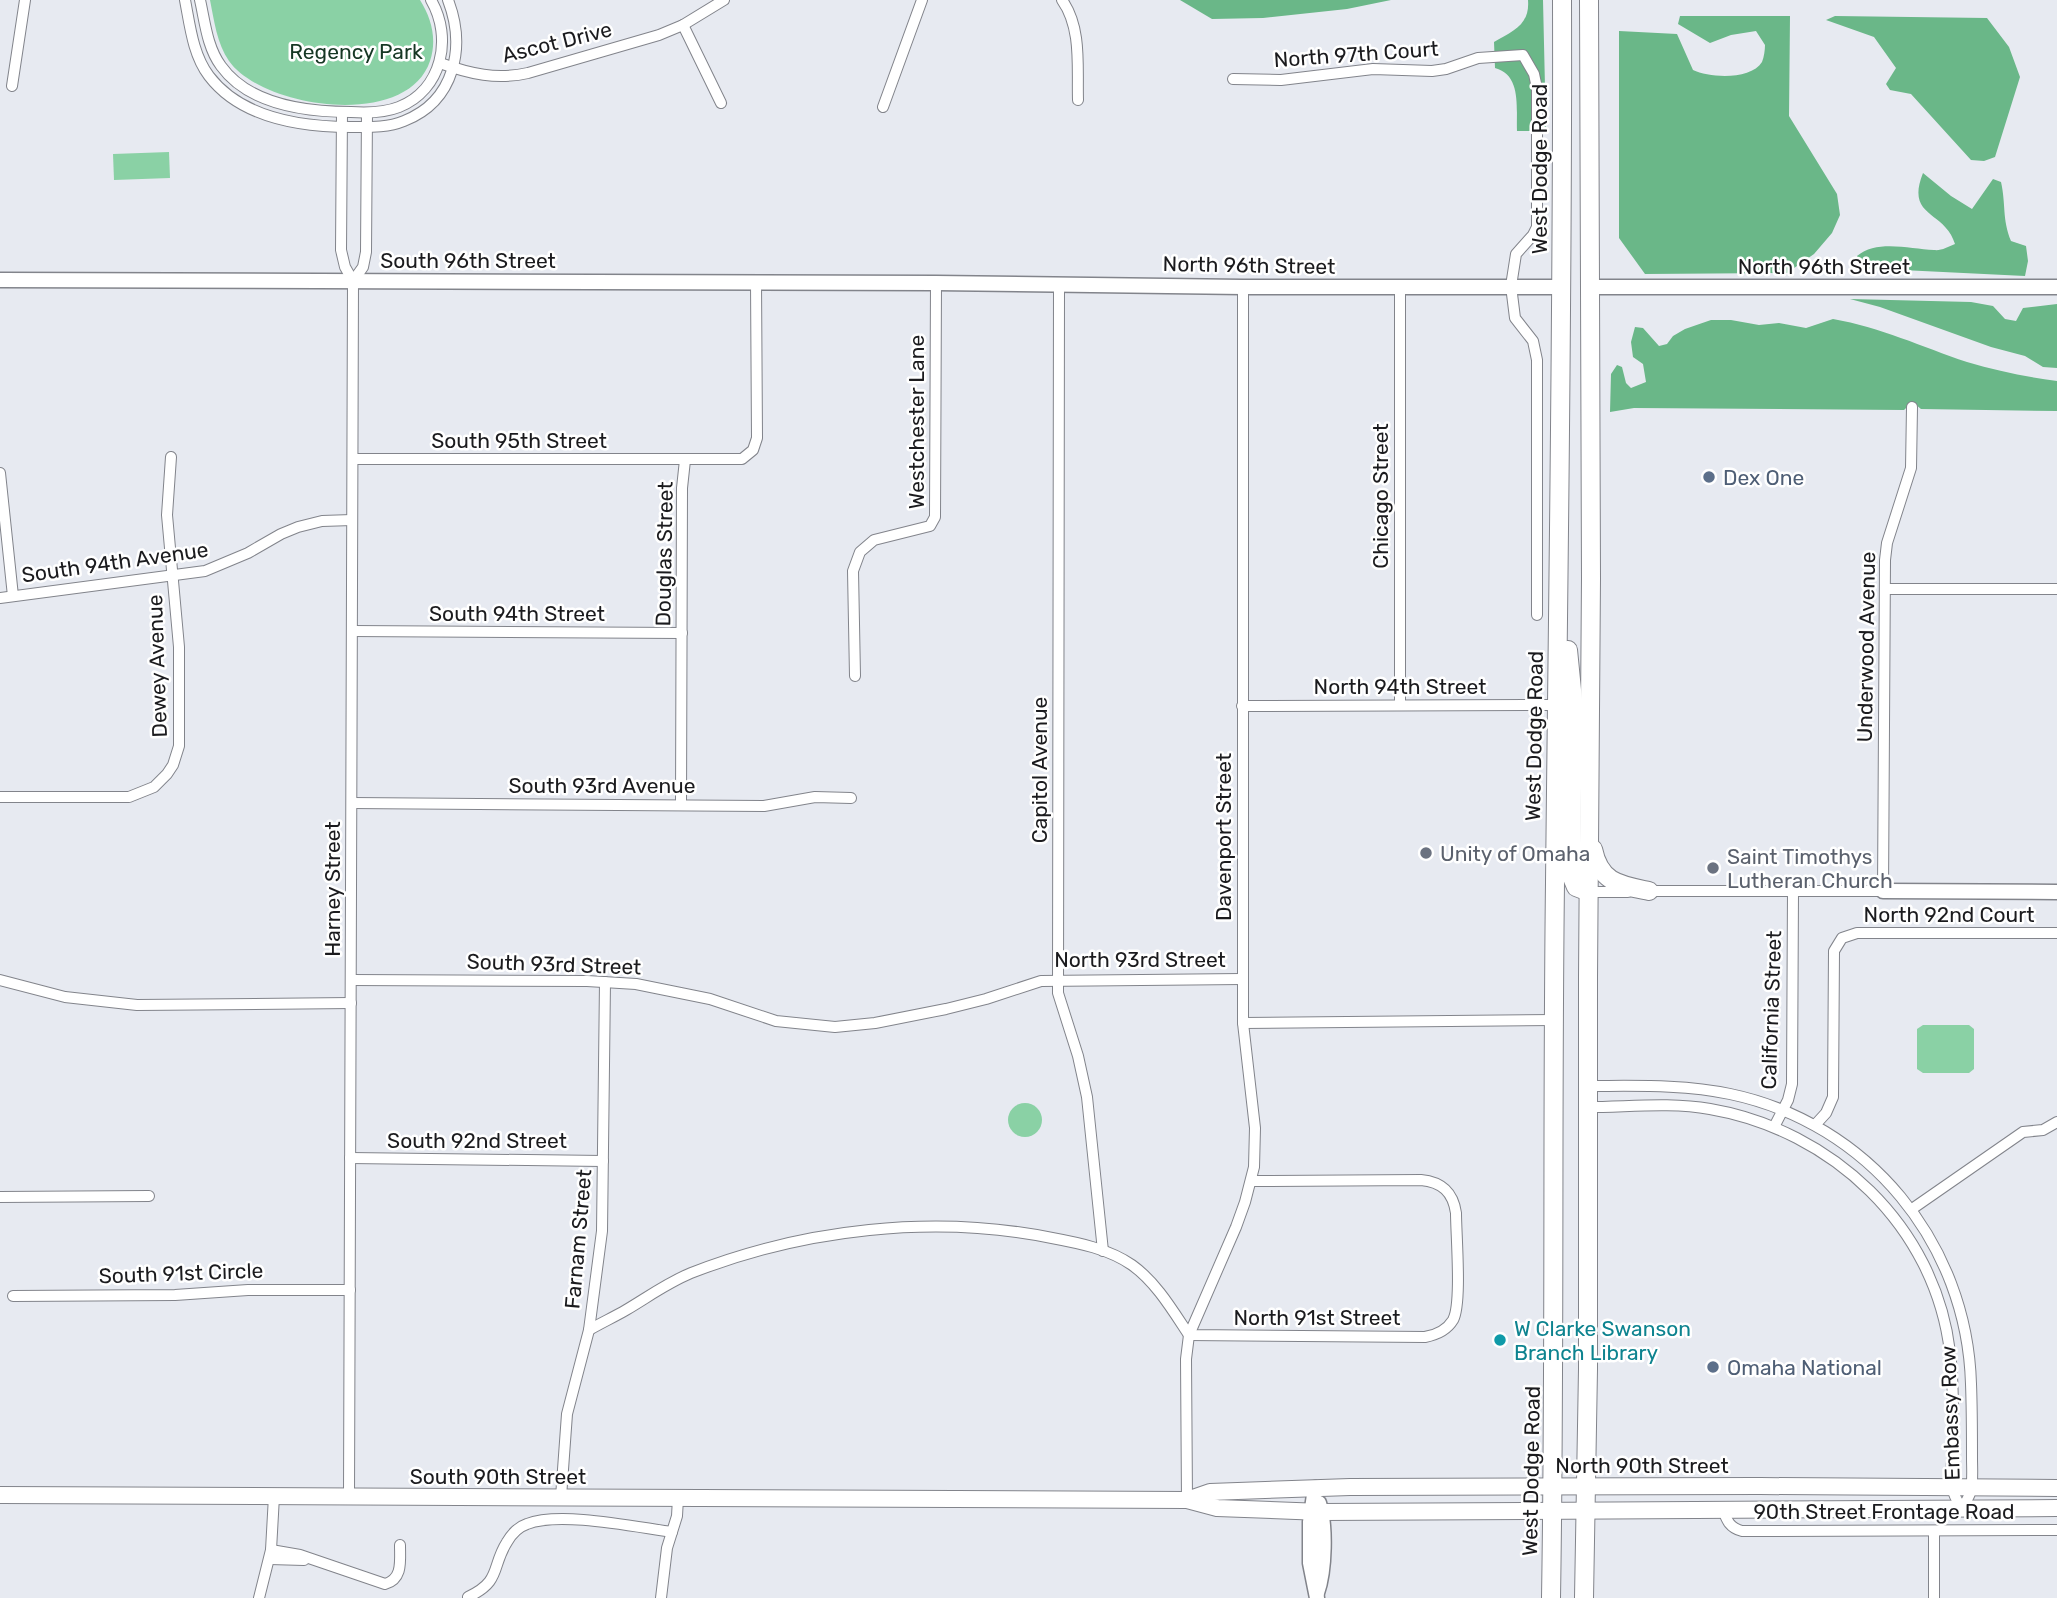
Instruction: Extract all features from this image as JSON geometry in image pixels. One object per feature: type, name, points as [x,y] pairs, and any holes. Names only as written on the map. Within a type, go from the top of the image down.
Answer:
[{"type":"highway","name":"West Dodge Road","points":[[1551,1598],[1554,1486],[1562,0]]},
{"type":"highway","points":[[1584,1598],[1591,287],[1589,0]]},
{"type":"highway","points":[[1559,606],[1573,700],[1572,880],[1576,887],[1589,892]]},
{"type":"highway","points":[[1589,822],[1595,858],[1605,876],[1623,885],[1649,891]]},
{"type":"main road","name":"North 90th Street","points":[[1187,1500],[1210,1492],[1315,1488],[1586,1485],[2057,1488]]},
{"type":"main road","name":"South 90th Street","points":[[0,1495],[996,1499]]},
{"type":"main road","name":"North 90th Street","points":[[996,1499],[1187,1500],[1212,1507],[1316,1512],[2057,1508]]},
{"type":"street","points":[[12,86],[25,0]]},
{"type":"street","points":[[185,0],[200,60],[223,91],[239,102],[278,119],[307,126],[342,127],[387,126],[416,115],[440,93],[454,68],[457,42],[457,28],[447,0]]},
{"type":"street","points":[[200,0],[214,54],[222,67],[246,89],[283,104],[309,110],[367,113],[385,111],[408,103],[428,84],[440,63],[442,30],[431,0]]},
{"type":"street","name":"Ascot Drive","points":[[440,63],[486,76],[513,76],[636,43],[682,25],[724,0]]},
{"type":"street","points":[[883,107],[922,0]]},
{"type":"street","points":[[1062,0],[1071,17],[1076,39],[1078,100]]},
{"type":"street","points":[[682,25],[722,103]]},
{"type":"street","name":"North 97th Court","points":[[1233,79],[1281,80],[1373,69],[1432,71],[1478,58],[1522,55],[1534,74],[1537,88],[1537,219],[1533,235],[1516,254],[1511,286]]},
{"type":"street","points":[[342,112],[341,250],[345,267],[354,281],[363,267],[366,252],[367,113]]},
{"type":"street","name":"South 96th Street","points":[[0,280],[936,283]]},
{"type":"street","name":"Harney Street","points":[[349,1496],[354,281]]},
{"type":"street","name":"Douglas Street","points":[[681,805],[682,488],[685,460],[737,461],[748,456],[755,446],[756,282]]},
{"type":"street","name":"North 96th Street","points":[[936,283],[1562,287]]},
{"type":"street","name":"Westchester Lane","points":[[855,676],[853,571],[860,552],[874,540],[930,526],[936,517],[936,283]]},
{"type":"street","name":"Capitol Avenue","points":[[1059,285],[1058,993],[1078,1056],[1087,1097],[1103,1251]]},
{"type":"street","points":[[1511,286],[1515,318],[1534,341],[1537,360],[1537,615]]},
{"type":"street","name":"Davenport Street","points":[[1187,1500],[1186,1359],[1189,1335],[1236,1227],[1254,1167],[1255,1128],[1243,1023],[1242,979],[1243,287]]},
{"type":"street","name":"Chicago Street","points":[[1399,704],[1400,287]]},
{"type":"street","name":"North 96th Street","points":[[1591,287],[2057,287]]},
{"type":"street","name":"Underwood Avenue","points":[[1883,891],[1887,543],[1911,468],[1912,407]]},
{"type":"street","name":"Dewey Avenue","points":[[0,797],[138,795],[153,788],[173,765],[178,746],[179,647],[167,515],[171,457]]},
{"type":"street","name":"South 95th Street","points":[[353,459],[685,460]]},
{"type":"street","points":[[0,473],[13,596]]},
{"type":"street","name":"South 94th Avenue","points":[[0,598],[205,571],[225,564],[298,527],[322,521],[352,520]]},
{"type":"street","points":[[1885,589],[2057,589]]},
{"type":"street","name":"South 94th Street","points":[[352,631],[682,633]]},
{"type":"street","name":"North 94th Street","points":[[1242,706],[1558,705]]},
{"type":"street","name":"South 93rd Avenue","points":[[352,803],[764,806],[815,797],[851,798]]},
{"type":"street","name":"California Street","points":[[1774,1127],[1784,1110],[1791,1089],[1793,891]]},
{"type":"street","points":[[1589,892],[2057,892]]},
{"type":"street","name":"North 92nd Court","points":[[1815,1125],[1826,1113],[1833,1097],[1834,951],[1842,937],[1857,933],[2057,933]]},
{"type":"street","name":"North 93rd Street","points":[[875,1023],[986,999],[1041,981],[1242,979]]},
{"type":"street","points":[[0,980],[65,997],[137,1004],[351,1003]]},
{"type":"street","name":"South 93rd Street","points":[[351,980],[604,982],[671,989],[776,1021],[808,1026],[835,1027],[875,1023]]},
{"type":"street","name":"Farnam Street","points":[[561,1497],[567,1414],[589,1330],[600,1255],[604,982]]},
{"type":"street","points":[[1243,1023],[1555,1020]]},
{"type":"street","name":"Embassy Row","points":[[1588,1086],[1711,1090],[1784,1110],[1834,1136],[1868,1162],[1912,1209],[1946,1268],[1967,1336],[1971,1380],[1972,1489],[1962,1508]]},
{"type":"street","points":[[1707,1109],[1711,1090]]},
{"type":"street","name":"Embassy Row","points":[[1588,1107],[1707,1109],[1743,1116],[1774,1127],[1826,1154],[1868,1189],[1898,1222],[1928,1273],[1942,1312],[1950,1352],[1953,1399],[1952,1489],[1962,1508]]},
{"type":"street","points":[[1912,1209],[2023,1132],[2043,1130],[2057,1122]]},
{"type":"street","name":"South 92nd Street","points":[[350,1158],[603,1161]]},
{"type":"street","name":"North 91st Street","points":[[1189,1335],[1425,1337],[1444,1330],[1453,1319],[1456,1309],[1456,1213],[1451,1195],[1440,1185],[1425,1180],[1251,1181]]},
{"type":"street","points":[[0,1197],[149,1196]]},
{"type":"street","points":[[589,1330],[658,1289],[692,1273],[776,1247],[873,1230],[934,1227],[1006,1231],[1082,1244],[1120,1258],[1145,1276],[1189,1335]]},
{"type":"street","name":"South 91st Circle","points":[[13,1296],[350,1290]]},
{"type":"street","points":[[1315,1488],[1316,1512],[1310,1570],[1317,1597]]},
{"type":"street","points":[[259,1598],[270,1555],[274,1496]]},
{"type":"street","points":[[662,1598],[667,1548],[677,1516],[678,1498]]},
{"type":"street","name":"90th Street Frontage Road","points":[[1723,1510],[1728,1523],[1742,1531],[2057,1530]]},
{"type":"street","points":[[468,1597],[489,1583],[508,1540],[520,1527],[527,1524],[549,1520],[608,1522],[672,1532]]},
{"type":"street","points":[[1934,1531],[1934,1598]]},
{"type":"street","points":[[270,1555],[312,1560],[381,1583],[390,1583],[399,1573],[400,1545]]},
{"type":"green space","name":"Regency Park","points":[[210,0],[420,0],[432,30],[430,61],[416,83],[394,97],[365,104],[301,100],[271,91],[246,77],[229,61],[219,40]]},
{"type":"green space","points":[[1180,0],[1391,0],[1347,9],[1263,18],[1212,19]]},
{"type":"green space","points":[[1528,0],[1543,0],[1546,131],[1517,131],[1514,85],[1504,72],[1495,68],[1494,42],[1519,26],[1526,16]]},
{"type":"green space","points":[[1680,16],[1790,16],[1789,116],[1837,194],[1840,215],[1832,233],[1814,254],[1787,273],[1645,274],[1619,238],[1619,31],[1677,34],[1693,70],[1709,75],[1740,75],[1757,68],[1762,62],[1765,45],[1756,31],[1731,35],[1710,43],[1678,24]]},
{"type":"green space","points":[[1835,16],[1987,18],[2009,47],[2020,77],[1995,157],[1984,161],[1971,160],[1911,94],[1890,90],[1886,84],[1896,68],[1874,37],[1826,20]]},
{"type":"green space","points":[[169,152],[170,178],[114,180],[113,154]]},
{"type":"green space","points":[[1923,173],[1972,209],[1993,179],[2001,182],[2006,226],[2011,241],[2026,246],[2028,261],[2025,276],[1861,268],[1857,256],[1874,248],[1894,246],[1937,250],[1955,244],[1950,233],[1928,213],[1919,198]]},
{"type":"green space","points":[[1850,299],[1971,302],[1993,306],[2005,319],[2016,321],[2023,308],[2057,304],[2057,368],[2043,367],[2025,356]]},
{"type":"green space","points":[[1833,319],[1884,332],[1978,365],[2057,381],[2057,411],[1921,409],[1910,404],[1904,410],[1634,408],[1610,412],[1611,374],[1617,365],[1622,367],[1626,383],[1631,388],[1646,382],[1643,364],[1633,357],[1631,342],[1635,327],[1643,328],[1659,346],[1667,344],[1673,336],[1685,329],[1711,320],[1759,325],[1779,323],[1806,328]]},
{"type":"green space","points":[[1923,1025],[1969,1025],[1974,1029],[1974,1069],[1969,1073],[1923,1073],[1917,1069],[1917,1029]]},
{"type":"green space","points":[[1025,1103],[1037,1108],[1042,1120],[1037,1132],[1025,1137],[1013,1132],[1008,1120],[1013,1108]]},
{"type":"place","name":"Dex One","points":[[1709,477]]},
{"type":"place","name":"Unity of Omaha","points":[[1426,853]]},
{"type":"place","name":"Saint Timothys Lutheran Church","points":[[1713,868]]},
{"type":"place","name":"W Clarke Swanson Branch Library","points":[[1500,1340]]},
{"type":"place","name":"Omaha National","points":[[1713,1367]]}]
